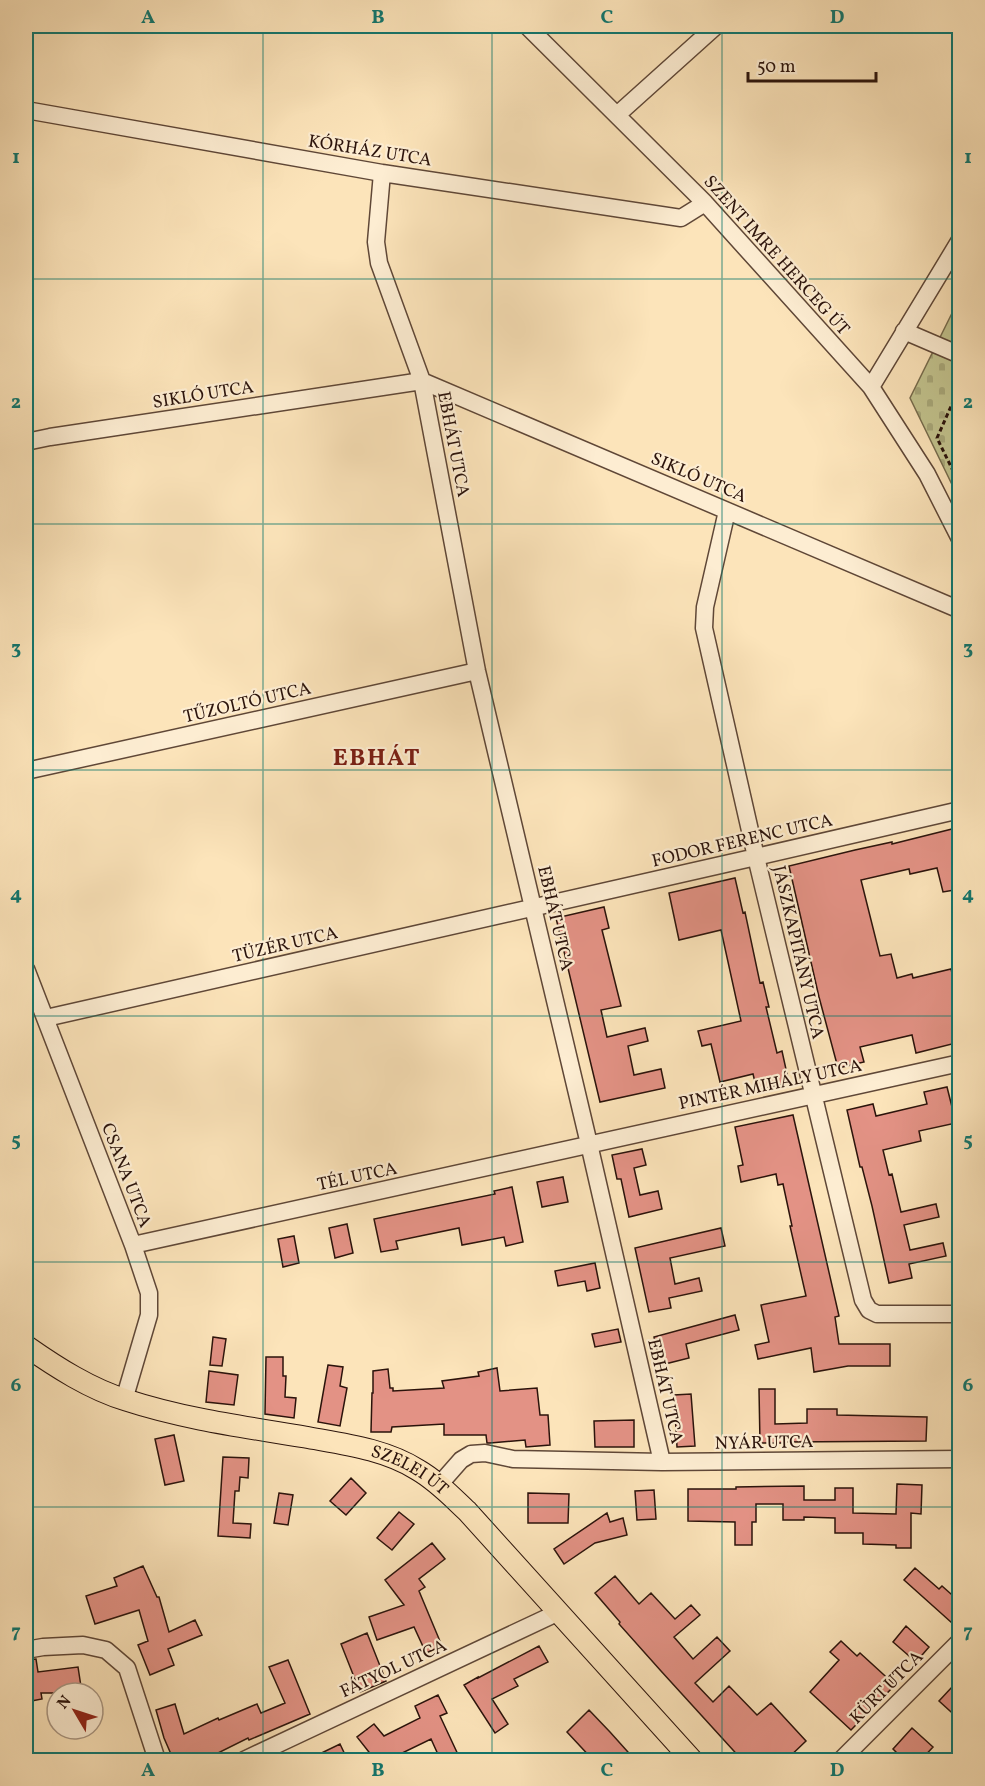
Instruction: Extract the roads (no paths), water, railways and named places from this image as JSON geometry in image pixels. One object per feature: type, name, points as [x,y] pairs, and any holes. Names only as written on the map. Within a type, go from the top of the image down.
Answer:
[{"type":"main road","name":"SZELEI ÚT","points":[[26,1346],[79,1380],[124,1400],[177,1414],[366,1449],[410,1466],[439,1485],[467,1511],[692,1761]]},
{"type":"street","name":"SZENT IMRE HERCEG ÚT","points":[[527,26],[705,203],[870,387],[927,474],[960,539]]},
{"type":"street","points":[[617,115],[716,26]]},
{"type":"street","name":"KÓRHÁZ UTCA","points":[[26,110],[382,173],[681,218],[705,203]]},
{"type":"street","points":[[382,173],[376,242],[379,263],[422,381]]},
{"type":"street","points":[[870,387],[960,240]]},
{"type":"street","points":[[904,332],[960,355]]},
{"type":"street","name":"SIKLÓ UTCA","points":[[26,442],[422,381],[960,610]]},
{"type":"street","name":"EBHÁT UTCA","points":[[422,381],[477,671],[662,1462]]},
{"type":"street","name":"JÁSZKAPITÁNY UTCA","points":[[728,511],[705,607],[704,628],[756,857],[863,1300],[869,1310],[877,1314],[960,1314]]},
{"type":"street","name":"TŰZOLTÓ UTCA","points":[[26,771],[477,671]]},
{"type":"street","name":"FODOR FERENC UTCA","points":[[533,908],[960,810]]},
{"type":"street","name":"TÜZÉR UTCA","points":[[46,1018],[533,908]]},
{"type":"street","name":"CSANA UTCA","points":[[26,969],[133,1245],[149,1293],[149,1315],[124,1400]]},
{"type":"street","name":"PINTÉR MIHÁLY UTCA","points":[[589,1144],[960,1063]]},
{"type":"street","name":"TÉL UTCA","points":[[133,1245],[589,1144]]},
{"type":"street","name":"NYÁR UTCA","points":[[439,1485],[461,1460],[471,1454],[485,1453],[513,1459],[662,1462],[960,1459]]},
{"type":"street","name":"FÁTYOL UTCA","points":[[244,1761],[559,1612]]},
{"type":"street","name":"KÜRT UTCA","points":[[841,1761],[960,1641]]},
{"type":"street","points":[[26,1650],[83,1645],[106,1650],[127,1668],[157,1761]]},
{"type":"district","name":"EBHÁT","points":[[377,757]]}]
